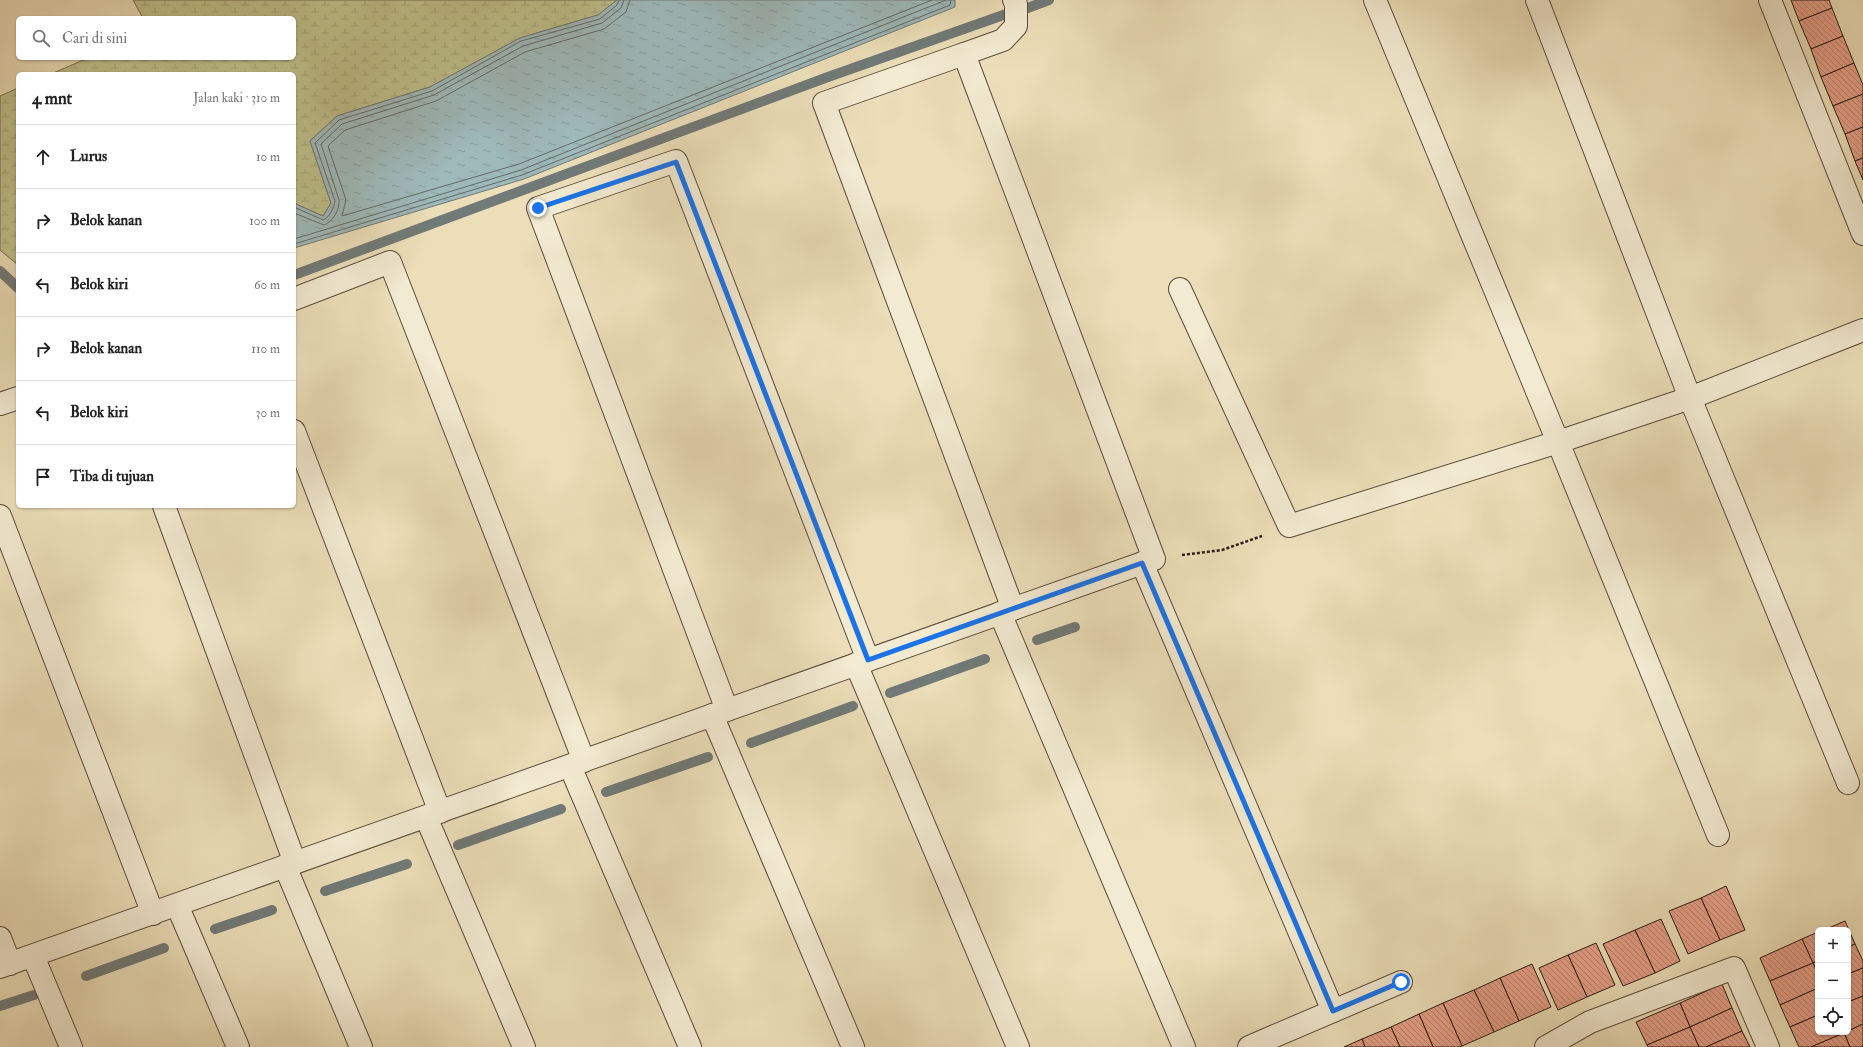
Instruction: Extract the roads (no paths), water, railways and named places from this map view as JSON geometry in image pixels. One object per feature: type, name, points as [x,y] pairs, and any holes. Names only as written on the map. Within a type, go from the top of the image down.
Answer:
[{"type":"street","points":[[1014,0],[1016,4],[1016,26],[1003,40],[824,103],[1007,611],[1184,1047]]},
{"type":"street","points":[[1375,0],[1558,442],[1718,836]]},
{"type":"street","points":[[1537,0],[1690,398],[1848,783]]},
{"type":"street","points":[[1770,0],[1863,234]]},
{"type":"street","points":[[964,54],[1148,561],[1333,1011]]},
{"type":"street","points":[[853,1047],[720,713],[538,208],[676,162],[862,662],[1018,1047]]},
{"type":"street","points":[[296,298],[390,262],[577,763],[690,1047]]},
{"type":"street","points":[[1180,289],[1289,526],[1558,442],[1690,398],[1863,330]]},
{"type":"street","points":[[0,404],[16,399]]},
{"type":"street","points":[[296,437],[433,814],[524,1047]]},
{"type":"street","points":[[165,508],[290,865],[361,1047]]},
{"type":"street","points":[[0,516],[152,914]]},
{"type":"street","points":[[0,938],[5,966],[1148,561]]},
{"type":"street","points":[[177,905],[238,1047]]},
{"type":"street","points":[[33,956],[71,1047]]},
{"type":"street","points":[[1546,1047],[1590,1022],[1734,968],[1768,1047]]},
{"type":"street","points":[[1249,1047],[1401,982]]},
{"type":"water","points":[[617,0],[955,0],[955,7],[524,179],[296,247],[296,204],[323,216],[331,203],[310,141],[337,116],[430,87],[520,38],[598,15]]},
{"type":"waterway","points":[[1025,9],[1049,0]]},
{"type":"waterway","points":[[296,274],[828,77],[1009,13]]},
{"type":"waterway","points":[[0,271],[16,286]]},
{"type":"waterway","points":[[1037,640],[1075,627]]},
{"type":"waterway","points":[[890,693],[985,659]]},
{"type":"waterway","points":[[751,743],[853,706]]},
{"type":"waterway","points":[[606,792],[708,757]]},
{"type":"waterway","points":[[458,845],[561,809]]},
{"type":"waterway","points":[[325,891],[407,864]]},
{"type":"waterway","points":[[215,929],[272,910]]},
{"type":"waterway","points":[[86,976],[164,948]]},
{"type":"waterway","points":[[0,1006],[34,995]]}]
